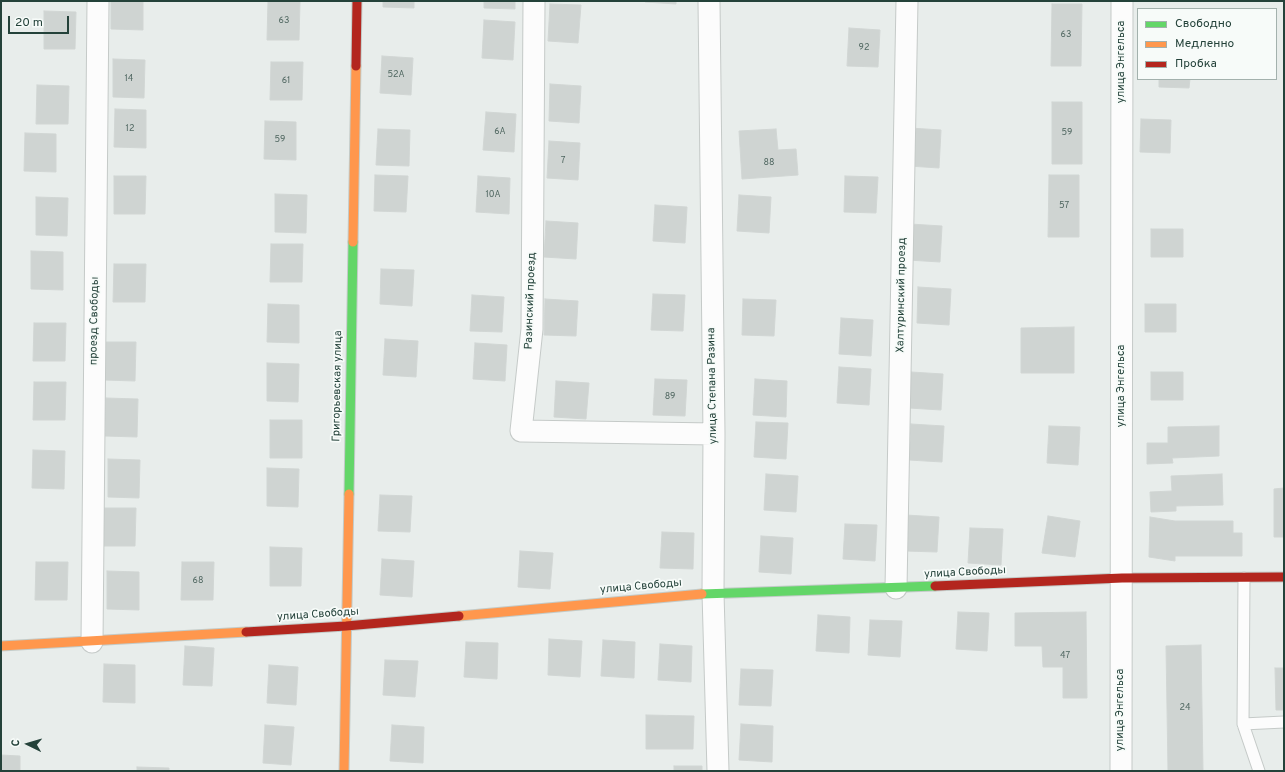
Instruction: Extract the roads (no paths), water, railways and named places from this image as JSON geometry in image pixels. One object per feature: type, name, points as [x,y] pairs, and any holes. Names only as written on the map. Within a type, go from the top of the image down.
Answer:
[{"type":"street","name":"проезд Свободы","points":[[92,642],[98,1]]},
{"type":"street","name":"Григорьевская улица","points":[[344,771],[356,1]]},
{"type":"street","name":"Разинский проезд","points":[[534,1],[532,329],[521,431],[714,434]]},
{"type":"street","name":"улица Степана Разина","points":[[709,1],[714,434],[713,593],[718,771]]},
{"type":"street","name":"Халтуринский проезд","points":[[896,588],[907,1]]},
{"type":"street","name":"улица Энгельса","points":[[1121,771],[1122,1]]},
{"type":"street","name":"улица Свободы","points":[[1,646],[92,642],[346,626],[713,593],[896,588],[1122,578],[1284,577]]},
{"type":"lane","points":[[1244,578],[1243,724],[1259,771]]},
{"type":"lane","points":[[1243,724],[1284,722]]}]
